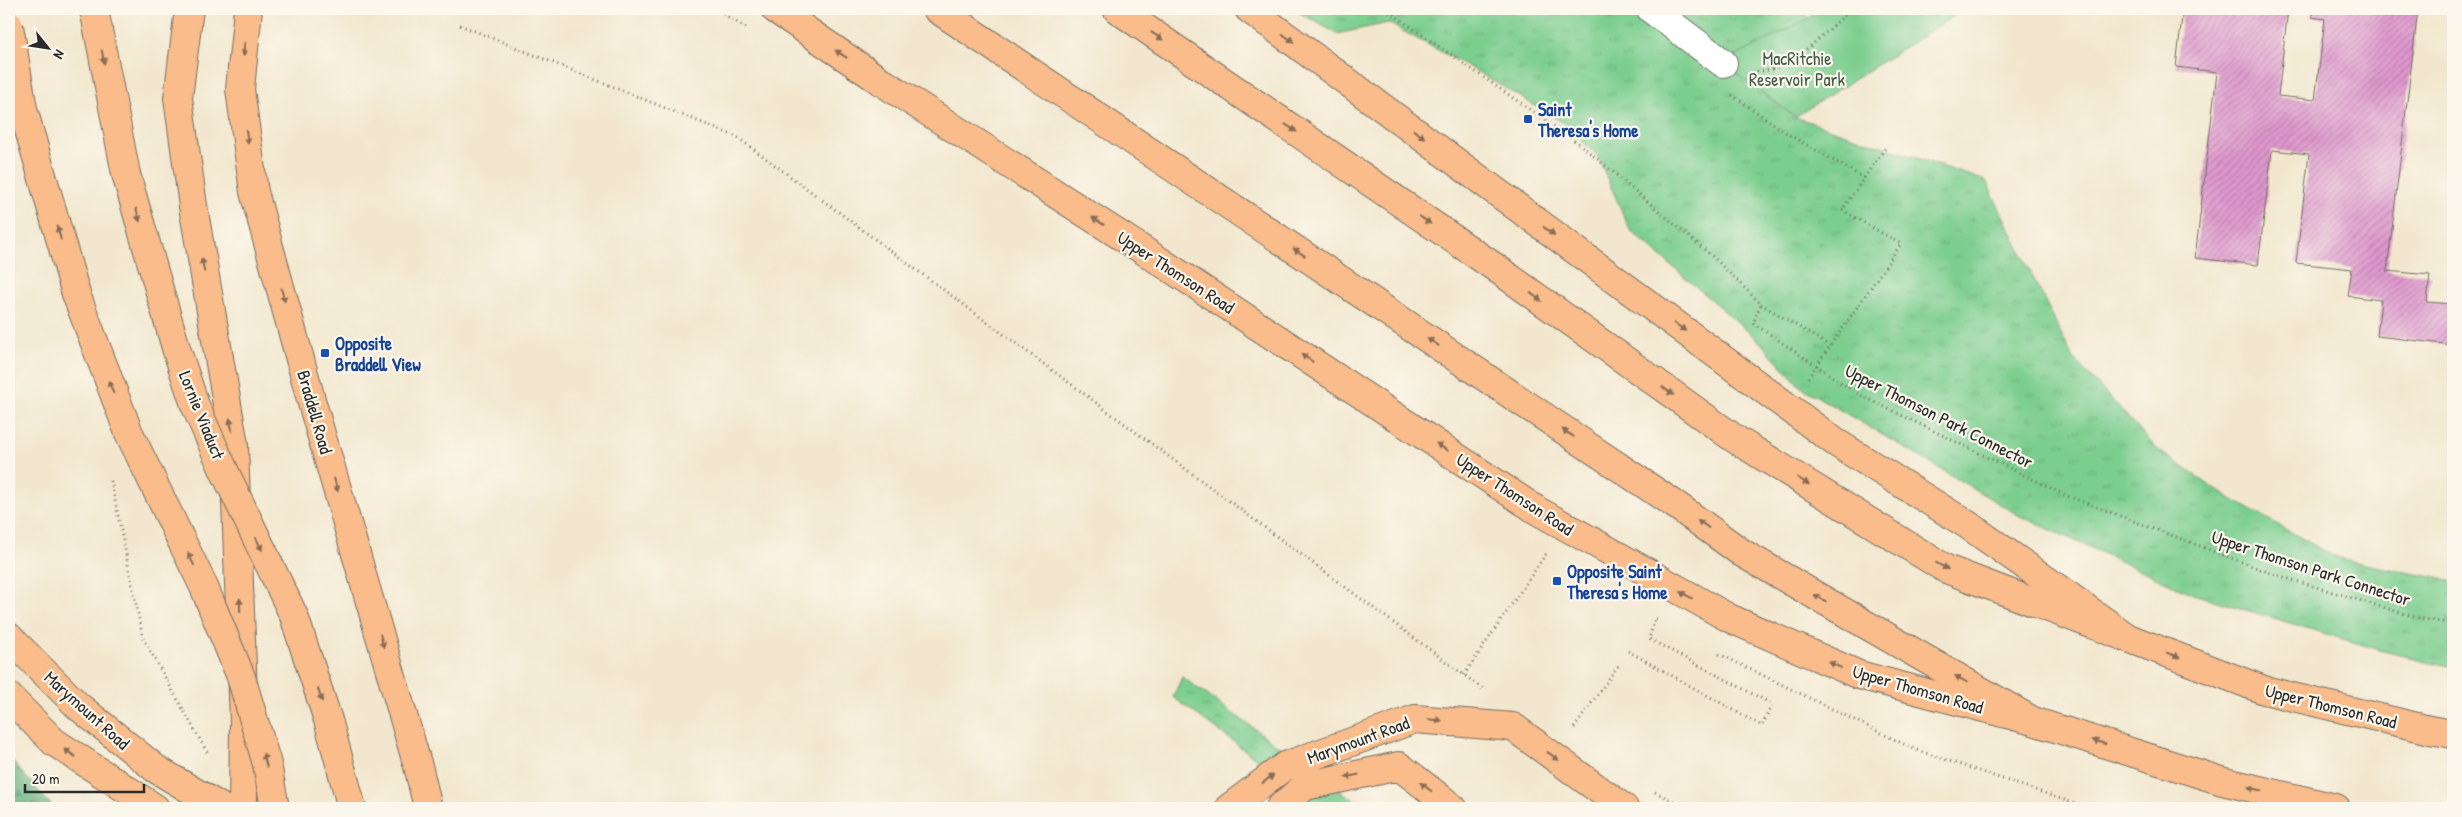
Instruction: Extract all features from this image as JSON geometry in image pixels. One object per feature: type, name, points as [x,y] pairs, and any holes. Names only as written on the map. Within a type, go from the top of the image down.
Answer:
[{"type":"main road","name":"Lornie Viaduct","points":[[94,9],[126,174],[176,348],[195,405],[210,440],[294,616],[328,720],[352,808]]},
{"type":"main road","points":[[170,9],[178,98],[193,206],[234,445],[244,723],[243,808]]},
{"type":"main road","points":[[178,98],[189,9]]},
{"type":"main road","name":"Braddell Road","points":[[248,9],[240,89],[254,192],[312,403],[419,770],[428,808]]},
{"type":"main road","name":"Upper Thomson Road","points":[[775,9],[882,82],[1149,254],[1538,510],[1582,537],[1729,618],[1859,675],[2033,721],[2222,781],[2336,808]]},
{"type":"main road","points":[[937,9],[1672,502],[1742,553],[2033,721]]},
{"type":"main road","points":[[1117,9],[1496,268],[1752,450],[1946,569],[2128,638]]},
{"type":"main road","name":"Upper Thomson Road","points":[[1249,9],[1835,442],[1968,524],[2128,638],[2264,690],[2453,734]]},
{"type":"main road","points":[[9,26],[23,109],[76,294],[129,433],[204,588],[241,677],[267,764],[275,808]]},
{"type":"main road","name":"Marymount Road","points":[[9,637],[78,706],[156,769],[222,808]]},
{"type":"main road","points":[[9,697],[54,742],[155,808]]},
{"type":"main road","name":"Marymount Road","points":[[1229,808],[1285,766],[1415,719],[1513,727],[1624,808]]},
{"type":"main road","name":"Marymount Road","points":[[1280,808],[1304,786],[1399,766],[1453,808]]},
{"type":"lane","points":[[1651,9],[1723,63]]},
{"type":"path","points":[[1385,9],[1581,145],[1713,257],[1762,304],[1830,346]]},
{"type":"path","points":[[1723,63],[1743,71],[1764,72],[1784,66],[1852,9]]},
{"type":"path","points":[[460,24],[737,137],[1487,692]]},
{"type":"path","points":[[1727,92],[1790,136],[1864,178]]},
{"type":"path","points":[[1807,379],[1901,244],[1842,210],[1886,147]]},
{"type":"path","name":"Upper Thomson Park Connector","points":[[1762,304],[1753,322],[1858,394],[2065,495],[2276,575],[2419,618],[2453,624]]},
{"type":"path","points":[[1464,675],[1530,579]]},
{"type":"path","points":[[1628,651],[1762,726],[1772,704],[1649,639],[1655,618],[1664,623]]},
{"type":"path","points":[[1715,652],[1741,667],[1914,748],[2088,808]]},
{"type":"path","points":[[1573,730],[1620,663]]},
{"type":"path","points":[[1646,787],[1688,808]]},
{"type":"green space","points":[[1293,9],[1799,9],[1809,18],[1724,63],[1795,117],[1986,181],[2073,358],[2158,450],[2221,493],[2339,559],[2453,581],[2453,667],[2383,651],[2193,594],[2020,516],[1801,387],[1760,342],[1630,230],[1597,155],[1562,122],[1478,72],[1388,23],[1337,34]]},
{"type":"green space","name":"MacRitchie Reservoir Park","points":[[1816,9],[1965,9],[1795,117],[1723,63],[1809,18]]},
{"type":"green space","points":[[1182,677],[1365,808],[1323,808],[1173,697]]},
{"type":"green space","points":[[9,760],[11,760],[54,808],[9,808]]},
{"type":"building","points":[[2183,9],[2288,9],[2278,96],[2315,100],[2325,19],[2312,17],[2313,9],[2418,9],[2387,271],[2430,275],[2427,302],[2453,304],[2453,345],[2377,336],[2381,300],[2348,296],[2352,269],[2296,263],[2309,154],[2272,150],[2258,265],[2195,258],[2217,72],[2176,67]]},
{"type":"place","name":"Saint Theresa's Home","points":[[1528,119]]},
{"type":"place","name":"Opposite Braddell View","points":[[325,353]]},
{"type":"place","name":"Opposite Saint Theresa's Home","points":[[1557,581]]}]
